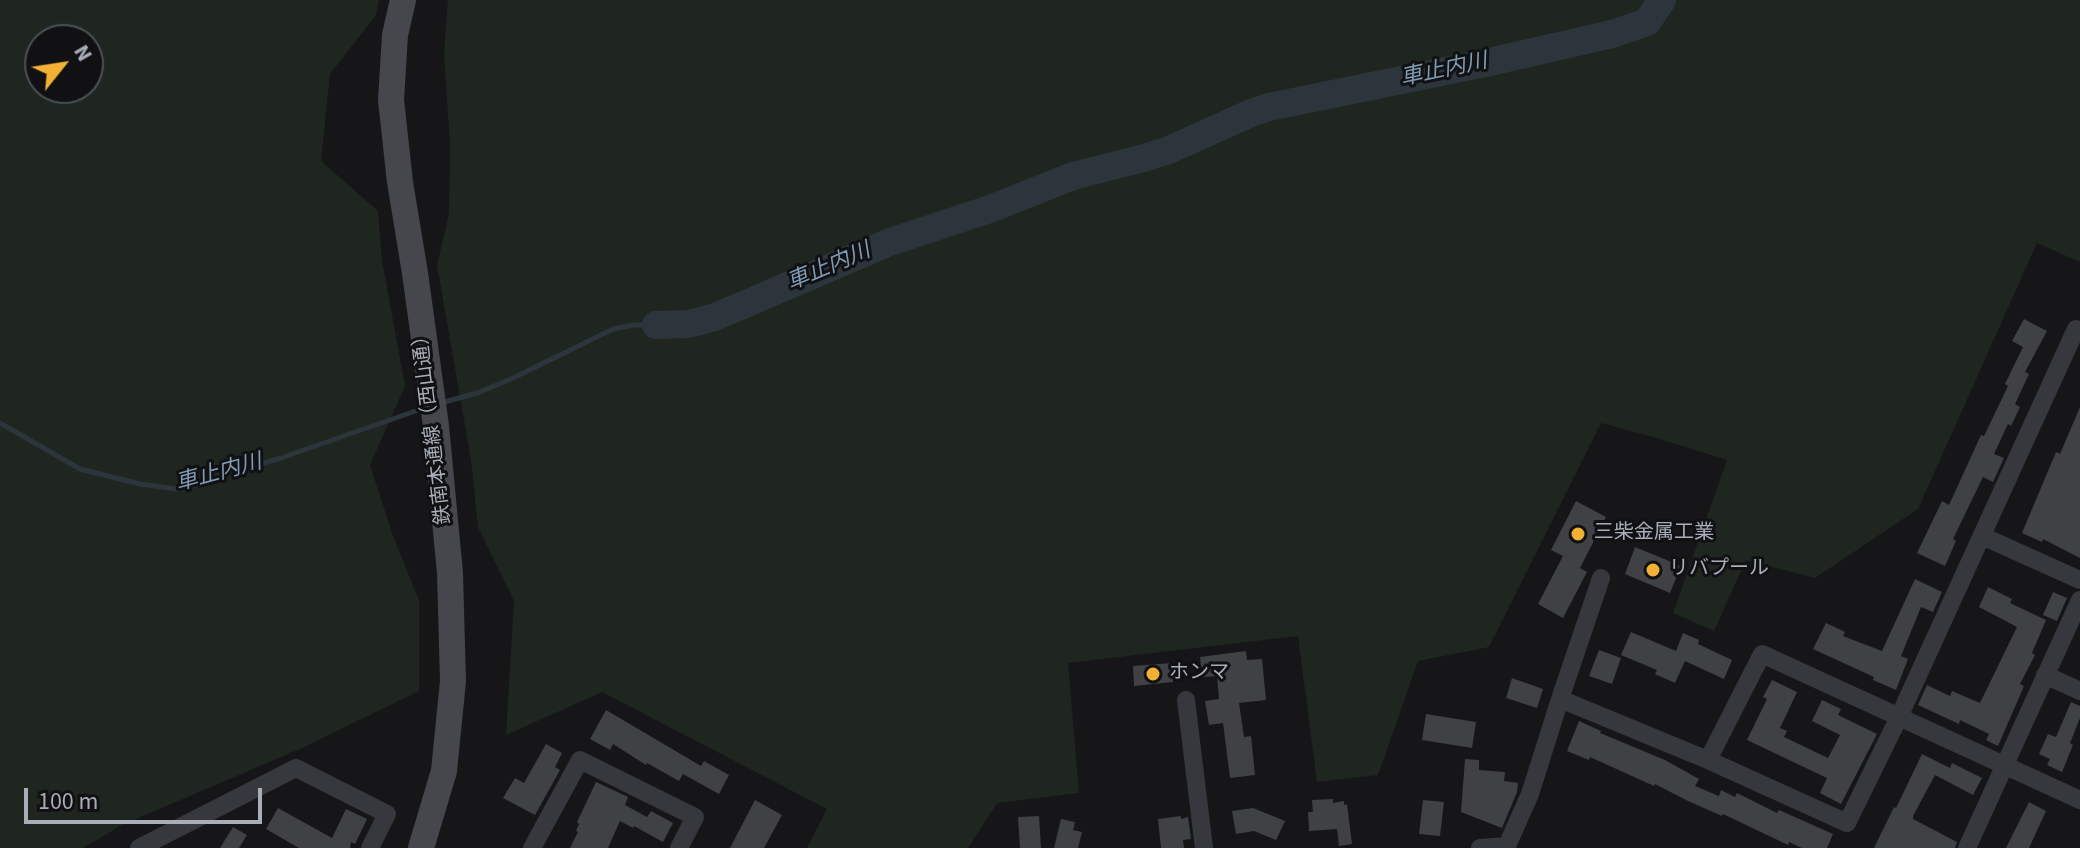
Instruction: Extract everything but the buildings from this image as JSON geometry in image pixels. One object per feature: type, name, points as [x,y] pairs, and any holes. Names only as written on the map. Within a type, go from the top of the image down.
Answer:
[{"type":"street","name":"鉄南本通線（西山通）","points":[[403,0],[395,35],[391,100],[436,426],[450,573],[453,681],[444,771],[421,848]]},
{"type":"street","points":[[1560,699],[1708,760],[1847,823],[1899,717],[2076,329],[2080,331]]},
{"type":"street","points":[[1982,536],[2080,580]]},
{"type":"street","points":[[1480,848],[1507,847],[1530,794],[1601,578]]},
{"type":"street","points":[[1967,848],[2080,600]]},
{"type":"street","points":[[1708,760],[1762,654],[2080,800]]},
{"type":"street","points":[[2045,675],[2080,691]]},
{"type":"street","points":[[1186,700],[1204,848]]},
{"type":"street","points":[[532,848],[580,760],[695,817],[679,848]]},
{"type":"street","points":[[139,848],[296,768],[387,814],[370,848]]},
{"type":"shaded area","points":[[0,0],[379,0],[376,15],[330,74],[321,161],[378,211],[382,260],[405,386],[370,465],[393,536],[419,600],[419,691],[302,748],[122,825],[83,848],[0,848]]},
{"type":"shaded area","points":[[448,0],[2080,0],[2080,262],[2037,243],[1918,509],[1815,578],[1746,560],[1714,631],[1673,613],[1727,460],[1601,423],[1489,647],[1418,661],[1378,775],[1317,782],[1298,636],[1068,663],[1079,793],[997,803],[968,848],[807,848],[827,809],[602,692],[506,735],[514,601],[478,527],[471,460],[437,265],[449,214],[450,145],[444,53]]},
{"type":"waterway","name":"車止内川","points":[[656,325],[689,324],[715,317],[890,242],[990,209],[1073,176],[1169,150],[1269,107],[1612,34],[1647,22],[1662,0]]},
{"type":"waterway","name":"車止内川","points":[[441,403],[511,379],[613,329],[656,325]]},
{"type":"waterway","name":"車止内川","points":[[0,423],[80,469],[140,484],[177,489],[278,459],[427,407]]},
{"type":"place","name":"三柴金属工業","points":[[1578,534]]},
{"type":"place","name":"リバプール","points":[[1653,570]]},
{"type":"place","name":"ホンマ","points":[[1153,674]]}]
